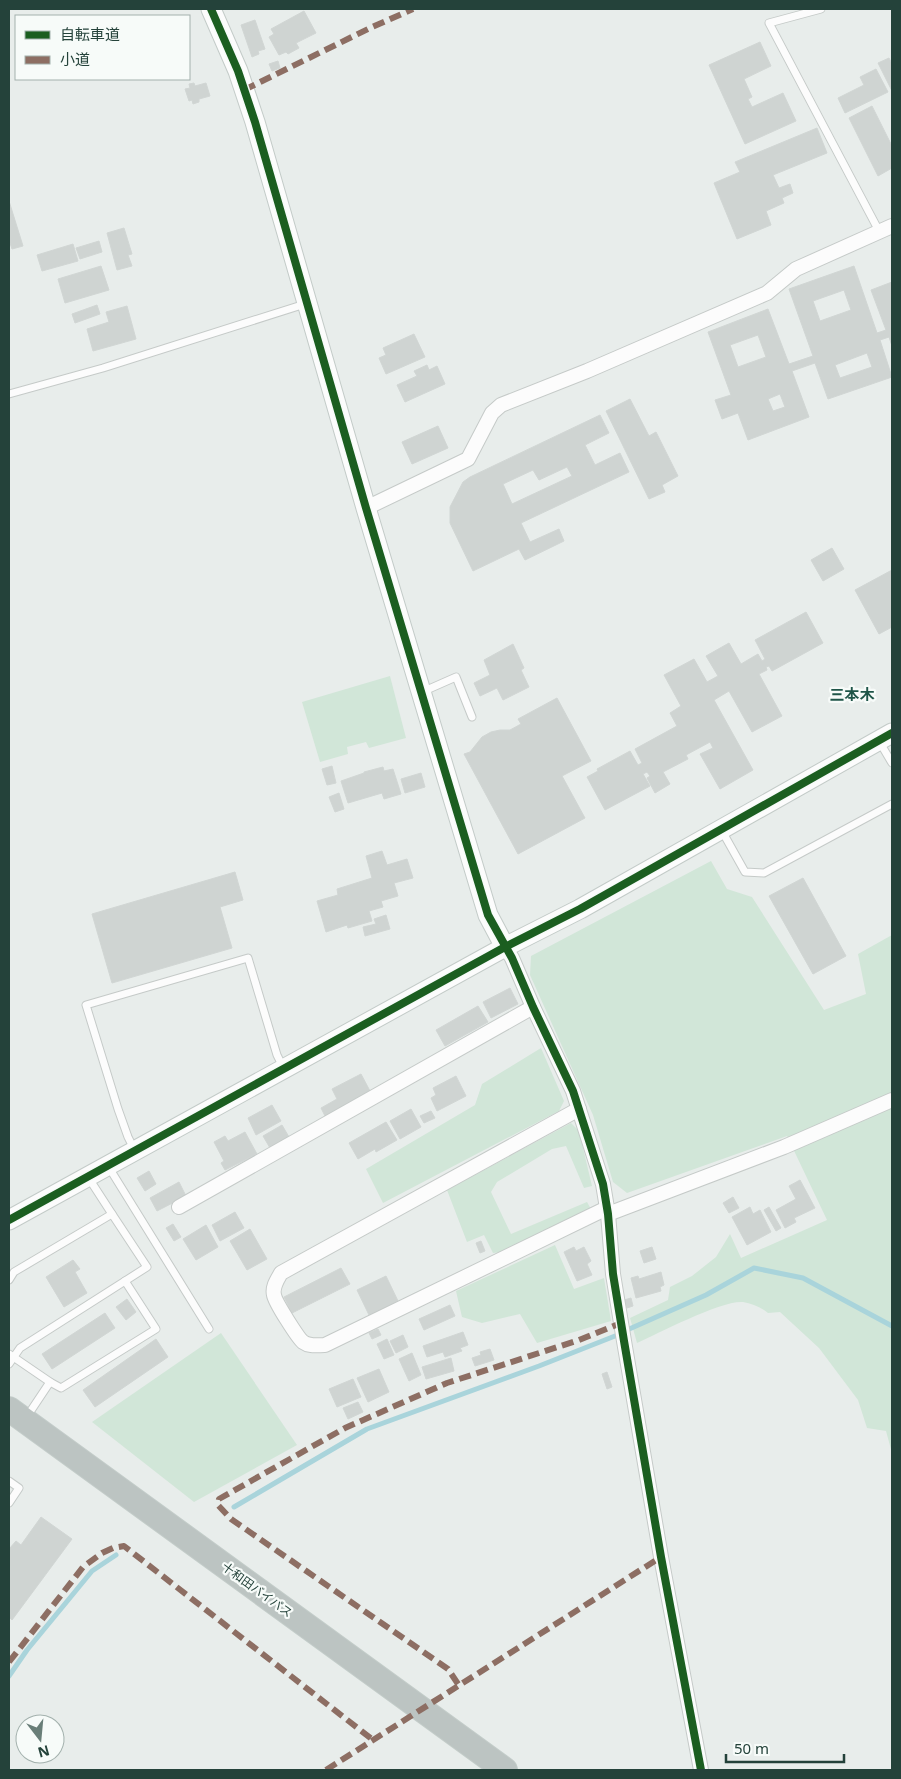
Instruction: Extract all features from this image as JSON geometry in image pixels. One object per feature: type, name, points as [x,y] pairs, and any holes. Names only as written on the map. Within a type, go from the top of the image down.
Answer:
[{"type":"highway","name":"十和田バイパス","points":[[15,1416],[504,1770]]},
{"type":"street","points":[[211,9],[238,71],[488,915],[512,958],[573,1092],[602,1184],[608,1211],[613,1274],[624,1341],[661,1557],[701,1770]]},
{"type":"street","points":[[366,508],[468,459],[492,413],[501,405],[587,371],[768,293],[796,269],[886,229]]},
{"type":"street","points":[[9,1220],[505,947],[580,909],[886,736]]},
{"type":"street","points":[[179,1207],[533,1007]]},
{"type":"street","points":[[579,1109],[281,1273],[274,1285],[274,1295],[278,1305],[302,1341],[311,1346],[325,1345],[608,1211],[784,1147],[892,1100]]},
{"type":"lane","points":[[821,9],[768,23],[886,229]]},
{"type":"lane","points":[[9,394],[103,368],[308,303]]},
{"type":"lane","points":[[422,692],[456,677],[472,717]]},
{"type":"lane","points":[[886,736],[892,763]]},
{"type":"lane","points":[[720,829],[745,872],[764,873],[892,804]]},
{"type":"lane","points":[[136,1151],[128,1137],[118,1109],[86,1005],[248,958],[277,1055],[284,1069]]},
{"type":"lane","points":[[107,1166],[209,1329]]},
{"type":"lane","points":[[9,1364],[11,1356],[20,1348],[147,1267],[88,1177]]},
{"type":"lane","points":[[9,1280],[14,1272],[112,1214]]},
{"type":"lane","points":[[11,1356],[61,1388],[156,1330],[125,1281]]},
{"type":"lane","points":[[15,1416],[50,1382]]},
{"type":"lane","points":[[9,1481],[19,1488],[9,1503]]},
{"type":"green space","points":[[390,676],[406,738],[369,748],[366,742],[347,747],[348,754],[320,762],[302,702]]},
{"type":"green space","points":[[711,861],[727,889],[752,897],[824,1010],[866,994],[858,954],[892,935],[892,1453],[886,1431],[867,1428],[858,1400],[819,1348],[780,1312],[768,1313],[759,1307],[743,1302],[733,1303],[706,1311],[637,1343],[630,1318],[668,1300],[670,1287],[692,1276],[716,1257],[730,1234],[741,1258],[827,1220],[787,1136],[627,1193],[613,1182],[593,1115],[530,975],[531,956]]},
{"type":"green space","points":[[541,1048],[564,1101],[559,1111],[383,1203],[366,1169],[475,1105],[482,1084]]},
{"type":"green space","points":[[571,1123],[579,1131],[592,1186],[584,1188],[566,1146],[552,1149],[497,1182],[491,1192],[511,1234],[587,1202],[592,1211],[502,1252],[493,1253],[484,1235],[467,1242],[447,1190]]},
{"type":"green space","points":[[555,1245],[574,1289],[604,1278],[611,1321],[537,1343],[520,1314],[482,1323],[462,1317],[456,1291]]},
{"type":"green space","points":[[221,1333],[297,1445],[194,1502],[92,1422]]},
{"type":"building","points":[[304,11],[316,33],[296,43],[299,48],[288,54],[286,52],[279,55],[269,37],[274,34],[271,29]]},
{"type":"building","points":[[255,20],[265,49],[258,51],[259,54],[252,57],[241,25]]},
{"type":"building","points":[[760,42],[771,66],[744,79],[752,97],[748,99],[752,107],[783,93],[796,121],[745,144],[709,65]]},
{"type":"building","points":[[889,58],[892,64],[892,91],[878,63]]},
{"type":"building","points":[[278,61],[280,68],[272,71],[269,64]]},
{"type":"building","points":[[876,69],[888,92],[845,113],[838,98],[864,85],[860,77]]},
{"type":"building","points":[[194,83],[195,86],[206,83],[210,96],[199,99],[199,102],[193,104],[192,100],[189,101],[185,89],[190,88],[189,84]]},
{"type":"building","points":[[872,106],[892,146],[892,168],[878,176],[849,118]]},
{"type":"building","points":[[817,128],[827,153],[773,175],[779,188],[790,184],[793,193],[782,198],[784,203],[766,211],[771,225],[737,239],[714,183],[740,172],[735,162]]},
{"type":"building","points":[[9,201],[23,246],[12,249],[9,240]]},
{"type":"building","points":[[124,228],[132,254],[128,255],[132,266],[117,270],[107,233]]},
{"type":"building","points":[[99,241],[102,252],[80,259],[76,248]]},
{"type":"building","points":[[73,244],[78,261],[42,271],[37,255]]},
{"type":"building","points":[[101,266],[109,290],[65,303],[58,279]]},
{"type":"building","points":[[854,266],[877,333],[886,330],[871,290],[892,282],[892,346],[889,337],[880,340],[892,377],[828,399],[815,363],[792,371],[809,417],[748,440],[738,413],[722,419],[715,400],[731,395],[708,332],[768,309],[789,364],[813,356],[789,289]],"holes":[[[844,290],[851,310],[820,321],[813,301]],[[758,335],[766,357],[738,367],[730,345]],[[867,353],[872,367],[840,378],[835,365]],[[780,394],[785,407],[773,411],[768,399]]]},
{"type":"building","points":[[97,305],[100,314],[75,323],[72,314]]},
{"type":"building","points":[[127,306],[136,339],[93,351],[87,329],[109,322],[106,312]]},
{"type":"building","points":[[414,334],[425,357],[386,374],[379,358],[386,355],[383,348]]},
{"type":"building","points":[[427,365],[429,370],[437,366],[445,384],[405,402],[397,385],[417,376],[414,371]]},
{"type":"building","points":[[630,399],[649,436],[656,432],[678,476],[662,485],[665,492],[649,499],[606,411]]},
{"type":"building","points":[[600,415],[609,433],[585,445],[595,465],[620,453],[629,472],[521,523],[530,542],[559,529],[564,541],[525,560],[519,549],[473,571],[450,523],[450,507],[463,482]],"holes":[[[567,467],[572,476],[512,504],[503,484],[533,470],[539,480]]]},
{"type":"building","points":[[438,426],[448,448],[412,464],[402,442]]},
{"type":"building","points":[[832,548],[844,569],[823,581],[811,560]]},
{"type":"building","points":[[892,570],[892,627],[879,634],[855,590]]},
{"type":"building","points":[[806,612],[823,643],[772,671],[769,666],[766,667],[767,670],[759,674],[782,716],[752,732],[729,691],[714,700],[753,770],[720,789],[700,754],[713,748],[710,742],[686,755],[688,759],[663,772],[670,784],[655,793],[647,778],[650,776],[647,772],[643,774],[650,786],[605,810],[587,777],[598,771],[597,769],[630,751],[638,765],[642,763],[635,749],[677,726],[670,713],[681,706],[664,675],[694,659],[707,682],[718,676],[706,656],[729,643],[741,664],[758,654],[762,661],[765,659],[755,640]]},
{"type":"building","points":[[513,644],[524,668],[521,670],[529,687],[503,700],[497,688],[480,696],[474,683],[490,675],[484,660]]},
{"type":"building","points":[[557,698],[591,761],[562,776],[585,818],[518,854],[464,754],[470,752],[482,737],[491,732],[510,730],[521,724],[518,719]]},
{"type":"building","points":[[332,766],[336,783],[327,785],[322,769]]},
{"type":"building","points":[[383,767],[384,771],[393,769],[401,794],[384,799],[382,793],[348,803],[341,781]]},
{"type":"building","points":[[421,773],[425,787],[405,793],[401,779]]},
{"type":"building","points":[[339,793],[344,809],[335,812],[329,797]]},
{"type":"building","points":[[382,851],[387,865],[407,859],[413,878],[394,883],[398,896],[381,901],[383,907],[369,911],[372,921],[348,928],[347,925],[326,932],[317,901],[338,895],[337,889],[372,878],[366,856]]},
{"type":"building","points":[[235,872],[243,900],[220,907],[232,948],[112,983],[92,914]]},
{"type":"building","points":[[803,878],[846,956],[813,974],[769,896]]},
{"type":"building","points":[[386,915],[390,929],[365,936],[363,927],[376,924],[374,919]]},
{"type":"building","points":[[510,988],[518,1004],[491,1018],[483,1002]]},
{"type":"building","points":[[478,1006],[488,1022],[445,1046],[436,1030]]},
{"type":"building","points":[[361,1074],[370,1091],[325,1116],[321,1108],[337,1099],[332,1089]]},
{"type":"building","points":[[456,1076],[466,1096],[437,1111],[431,1098],[436,1095],[433,1088]]},
{"type":"building","points":[[272,1105],[281,1121],[256,1135],[248,1118]]},
{"type":"building","points":[[411,1109],[421,1127],[400,1139],[390,1121]]},
{"type":"building","points":[[431,1111],[435,1118],[424,1123],[420,1116]]},
{"type":"building","points":[[386,1122],[397,1140],[376,1152],[375,1149],[358,1159],[349,1143]]},
{"type":"building","points":[[282,1125],[289,1137],[270,1148],[263,1136]]},
{"type":"building","points":[[245,1132],[257,1154],[225,1170],[221,1163],[224,1161],[214,1142],[225,1136],[228,1141]]},
{"type":"building","points":[[149,1171],[156,1184],[145,1191],[137,1178]]},
{"type":"building","points":[[800,1180],[815,1208],[794,1218],[796,1222],[785,1228],[776,1210],[796,1199],[789,1186]]},
{"type":"building","points":[[179,1182],[186,1196],[157,1211],[150,1198]]},
{"type":"building","points":[[733,1197],[739,1208],[729,1213],[723,1203]]},
{"type":"building","points":[[750,1207],[753,1214],[760,1210],[771,1232],[747,1245],[732,1217]]},
{"type":"building","points":[[769,1207],[781,1228],[776,1231],[764,1210]]},
{"type":"building","points":[[235,1212],[244,1228],[220,1241],[212,1225]]},
{"type":"building","points":[[173,1224],[181,1237],[174,1241],[166,1228]]},
{"type":"building","points":[[206,1225],[218,1247],[196,1260],[183,1239]]},
{"type":"building","points":[[250,1229],[267,1259],[247,1270],[230,1241]]},
{"type":"building","points":[[481,1241],[485,1251],[480,1253],[476,1243]]},
{"type":"building","points":[[574,1247],[576,1251],[584,1247],[591,1261],[587,1264],[592,1275],[577,1281],[564,1252]]},
{"type":"building","points":[[652,1247],[656,1259],[644,1263],[640,1251]]},
{"type":"building","points":[[73,1260],[80,1269],[75,1272],[87,1293],[64,1307],[46,1277]]},
{"type":"building","points":[[341,1268],[350,1284],[292,1313],[284,1297]]},
{"type":"building","points":[[661,1272],[664,1285],[660,1287],[661,1291],[636,1298],[631,1278],[638,1276],[639,1279]]},
{"type":"building","points":[[386,1276],[398,1301],[369,1315],[357,1290]]},
{"type":"building","points":[[631,1298],[633,1306],[627,1308],[624,1300]]},
{"type":"building","points":[[127,1299],[136,1312],[126,1320],[116,1307]]},
{"type":"building","points":[[450,1305],[455,1316],[424,1330],[419,1319]]},
{"type":"building","points":[[105,1313],[115,1328],[52,1369],[42,1354]]},
{"type":"building","points":[[378,1329],[381,1335],[372,1339],[369,1333]]},
{"type":"building","points":[[463,1332],[468,1345],[460,1348],[462,1351],[445,1357],[443,1352],[427,1357],[423,1346]]},
{"type":"building","points":[[403,1335],[408,1347],[396,1353],[390,1341]]},
{"type":"building","points":[[156,1339],[168,1357],[95,1407],[83,1390]]},
{"type":"building","points":[[387,1339],[394,1355],[384,1359],[377,1344]]},
{"type":"building","points":[[490,1349],[494,1360],[475,1366],[472,1358],[481,1355],[480,1352]]},
{"type":"building","points":[[412,1353],[421,1375],[409,1381],[399,1359]]},
{"type":"building","points":[[451,1358],[454,1371],[426,1379],[422,1367]]},
{"type":"building","points":[[379,1369],[389,1392],[368,1402],[357,1378]]},
{"type":"building","points":[[607,1372],[612,1387],[607,1389],[602,1374]]},
{"type":"building","points":[[353,1379],[361,1397],[337,1407],[329,1389]]},
{"type":"building","points":[[358,1402],[363,1412],[348,1419],[343,1408]]},
{"type":"building","points":[[41,1517],[72,1539],[12,1620],[9,1617],[9,1549],[16,1541],[21,1545]]},
{"type":"waterway","points":[[627,1330],[706,1295],[754,1268],[803,1278],[892,1326]]},
{"type":"waterway","points":[[234,1507],[367,1429],[615,1336]]},
{"type":"waterway","points":[[9,1676],[27,1650],[92,1571],[116,1555]]},
{"type":"marked path","points":[[244,90],[413,9]]},
{"type":"marked path","points":[[458,1684],[448,1669],[231,1519],[218,1505],[219,1499],[345,1428],[447,1383],[579,1340],[621,1323]]},
{"type":"marked path","points":[[9,1662],[83,1567],[102,1553],[124,1546],[373,1740]]},
{"type":"marked path","points":[[326,1770],[661,1557]]},
{"type":"cycle path","points":[[211,9],[238,71],[255,122],[366,508],[488,915],[512,958],[573,1091],[603,1184],[608,1214],[613,1274],[624,1341],[661,1557],[701,1770]]},
{"type":"cycle path","points":[[9,1220],[505,947],[580,909],[892,733]]},
{"type":"district","name":"三本木","points":[[852,695]]}]
